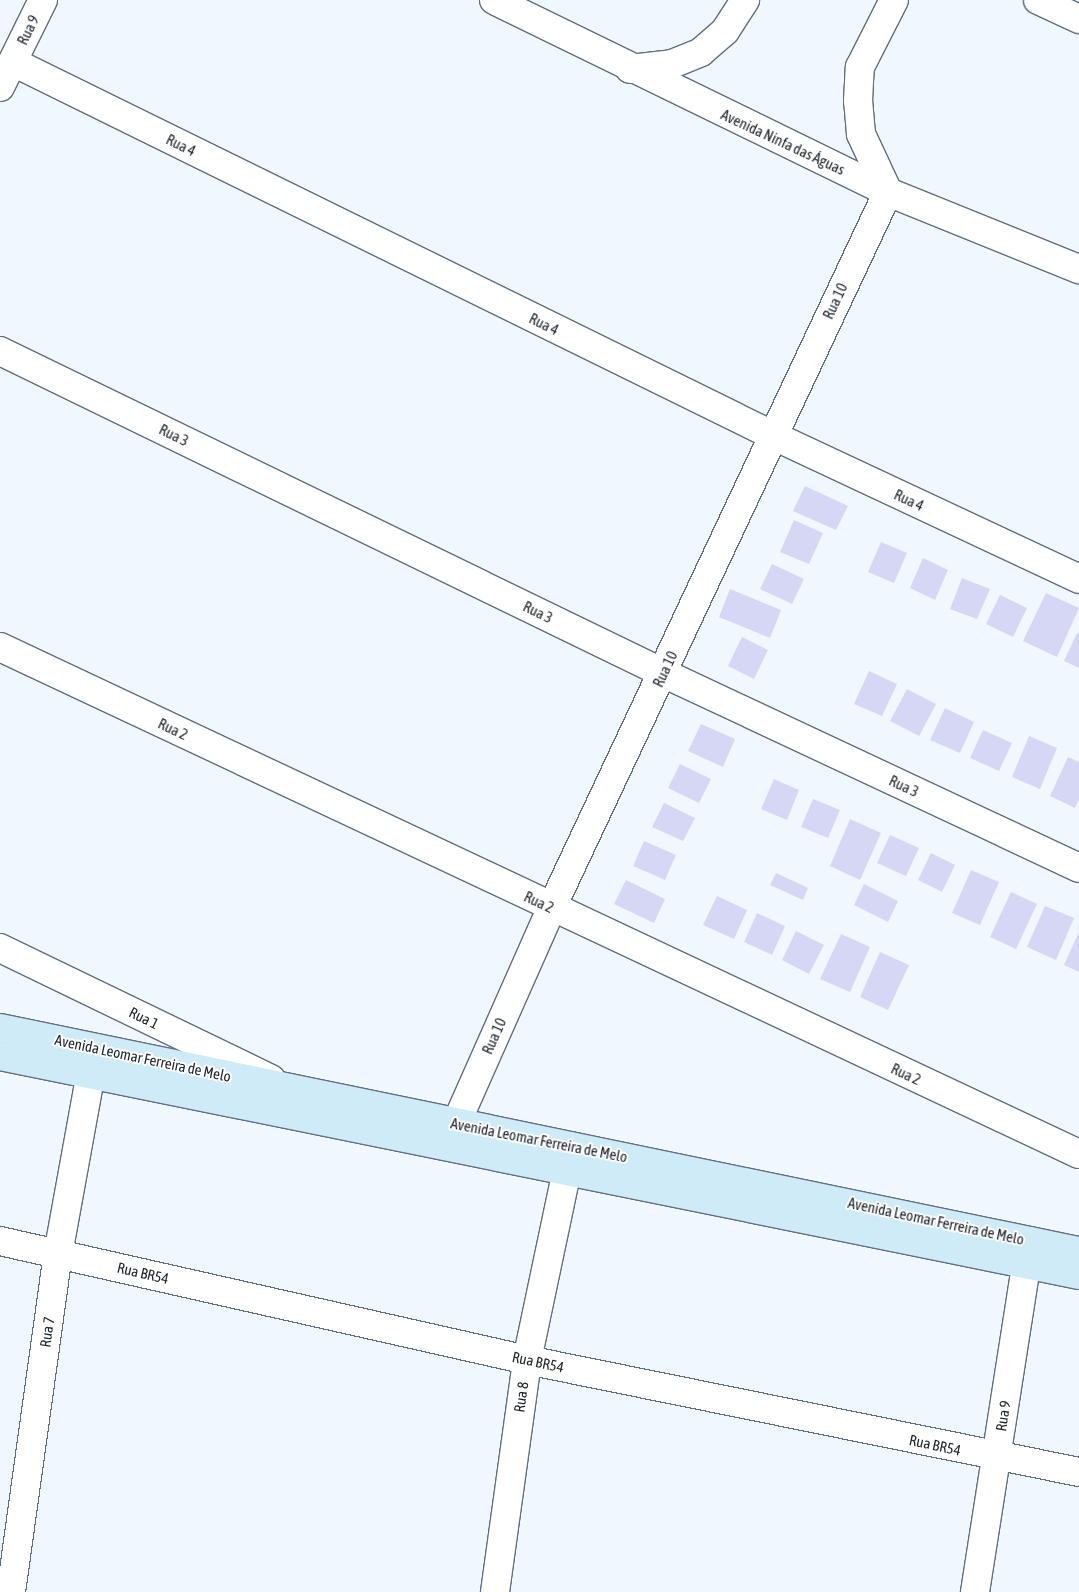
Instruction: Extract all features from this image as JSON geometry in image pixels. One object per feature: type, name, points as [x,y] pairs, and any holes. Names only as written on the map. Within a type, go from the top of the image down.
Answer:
[{"type":"street","name":"Rua 9","points":[[0,88],[43,0]]},
{"type":"street","name":"Avenida Ninfa das Águas","points":[[494,0],[630,70],[888,192],[1079,269]]},
{"type":"street","points":[[630,70],[672,64],[701,52],[725,31],[745,0]]},
{"type":"street","points":[[888,192],[861,134],[858,101],[860,67],[894,0]]},
{"type":"street","points":[[1038,0],[1079,19]]},
{"type":"street","name":"Rua 4","points":[[13,62],[772,435],[1079,579]]},
{"type":"street","name":"Rua 10","points":[[450,1135],[552,909],[772,435],[888,192]]},
{"type":"street","name":"Rua 3","points":[[0,351],[663,673],[1079,868]]},
{"type":"street","name":"Rua 2","points":[[0,647],[552,909],[1079,1154]]},
{"type":"street","name":"Rua 1","points":[[0,948],[288,1088]]},
{"type":"street","name":"Avenida Leomar Ferreira de Melo","points":[[0,1028],[288,1088],[450,1135],[568,1172],[1029,1252],[1079,1251]]},
{"type":"street","name":"Avenida Leomar Ferreira de Melo","points":[[0,1056],[450,1135],[572,1146],[1029,1252],[1079,1275]]},
{"type":"street","name":"Rua 7","points":[[11,1592],[58,1254],[91,1073]]},
{"type":"street","name":"Rua 8","points":[[495,1592],[526,1360],[568,1172],[572,1146]]},
{"type":"street","name":"Rua BR54","points":[[0,1240],[526,1360],[996,1458],[1079,1472]]},
{"type":"street","name":"Rua 9","points":[[975,1592],[1029,1252]]},
{"type":"building","points":[[805,486],[848,506],[836,530],[793,511]]},
{"type":"building","points":[[794,520],[823,533],[809,564],[780,552]]},
{"type":"building","points":[[881,542],[907,553],[894,583],[868,572]]},
{"type":"building","points":[[923,558],[948,570],[935,600],[910,588]]},
{"type":"building","points":[[772,564],[804,579],[792,604],[760,589]]},
{"type":"building","points":[[962,578],[990,589],[977,619],[950,609]]},
{"type":"building","points":[[730,589],[781,610],[770,638],[719,617]]},
{"type":"building","points":[[1046,593],[1079,608],[1057,657],[1023,641]]},
{"type":"building","points":[[1000,595],[1027,608],[1013,637],[986,624]]},
{"type":"building","points":[[1077,633],[1079,634],[1079,668],[1064,661]]},
{"type":"building","points":[[742,637],[768,650],[754,679],[728,666]]},
{"type":"building","points":[[869,671],[897,684],[882,716],[854,704]]},
{"type":"building","points":[[907,689],[936,704],[919,736],[890,721]]},
{"type":"building","points":[[945,708],[974,722],[960,753],[930,740]]},
{"type":"building","points":[[701,724],[735,739],[723,767],[688,751]]},
{"type":"building","points":[[983,730],[1012,743],[999,771],[970,758]]},
{"type":"building","points":[[1029,736],[1057,748],[1040,789],[1012,777]]},
{"type":"building","points":[[1068,757],[1079,762],[1079,799],[1075,808],[1050,796]]},
{"type":"building","points":[[680,764],[711,779],[699,803],[668,788]]},
{"type":"building","points":[[774,779],[799,790],[787,820],[761,809]]},
{"type":"building","points":[[813,799],[840,810],[828,838],[801,827]]},
{"type":"building","points":[[664,803],[695,818],[683,841],[652,827]]},
{"type":"building","points":[[850,819],[881,833],[860,880],[830,866]]},
{"type":"building","points":[[890,835],[919,848],[906,876],[877,863]]},
{"type":"building","points":[[644,841],[676,855],[665,880],[633,866]]},
{"type":"building","points":[[931,853],[955,865],[942,892],[918,880]]},
{"type":"building","points":[[971,870],[999,882],[980,925],[952,913]]},
{"type":"building","points":[[776,873],[808,888],[803,900],[770,885]]},
{"type":"building","points":[[626,880],[665,899],[654,923],[614,904]]},
{"type":"building","points":[[864,884],[898,901],[888,922],[854,905]]},
{"type":"building","points":[[1011,892],[1037,904],[1016,949],[990,937]]},
{"type":"building","points":[[717,896],[747,910],[734,939],[703,925]]},
{"type":"building","points":[[1045,906],[1074,918],[1056,960],[1027,947]]},
{"type":"building","points":[[757,913],[785,926],[772,955],[744,942]]},
{"type":"building","points":[[796,931],[824,945],[809,974],[782,960]]},
{"type":"building","points":[[1079,932],[1079,972],[1064,965]]},
{"type":"building","points":[[841,934],[870,947],[850,992],[820,979]]},
{"type":"building","points":[[880,952],[909,965],[888,1010],[860,997]]}]
